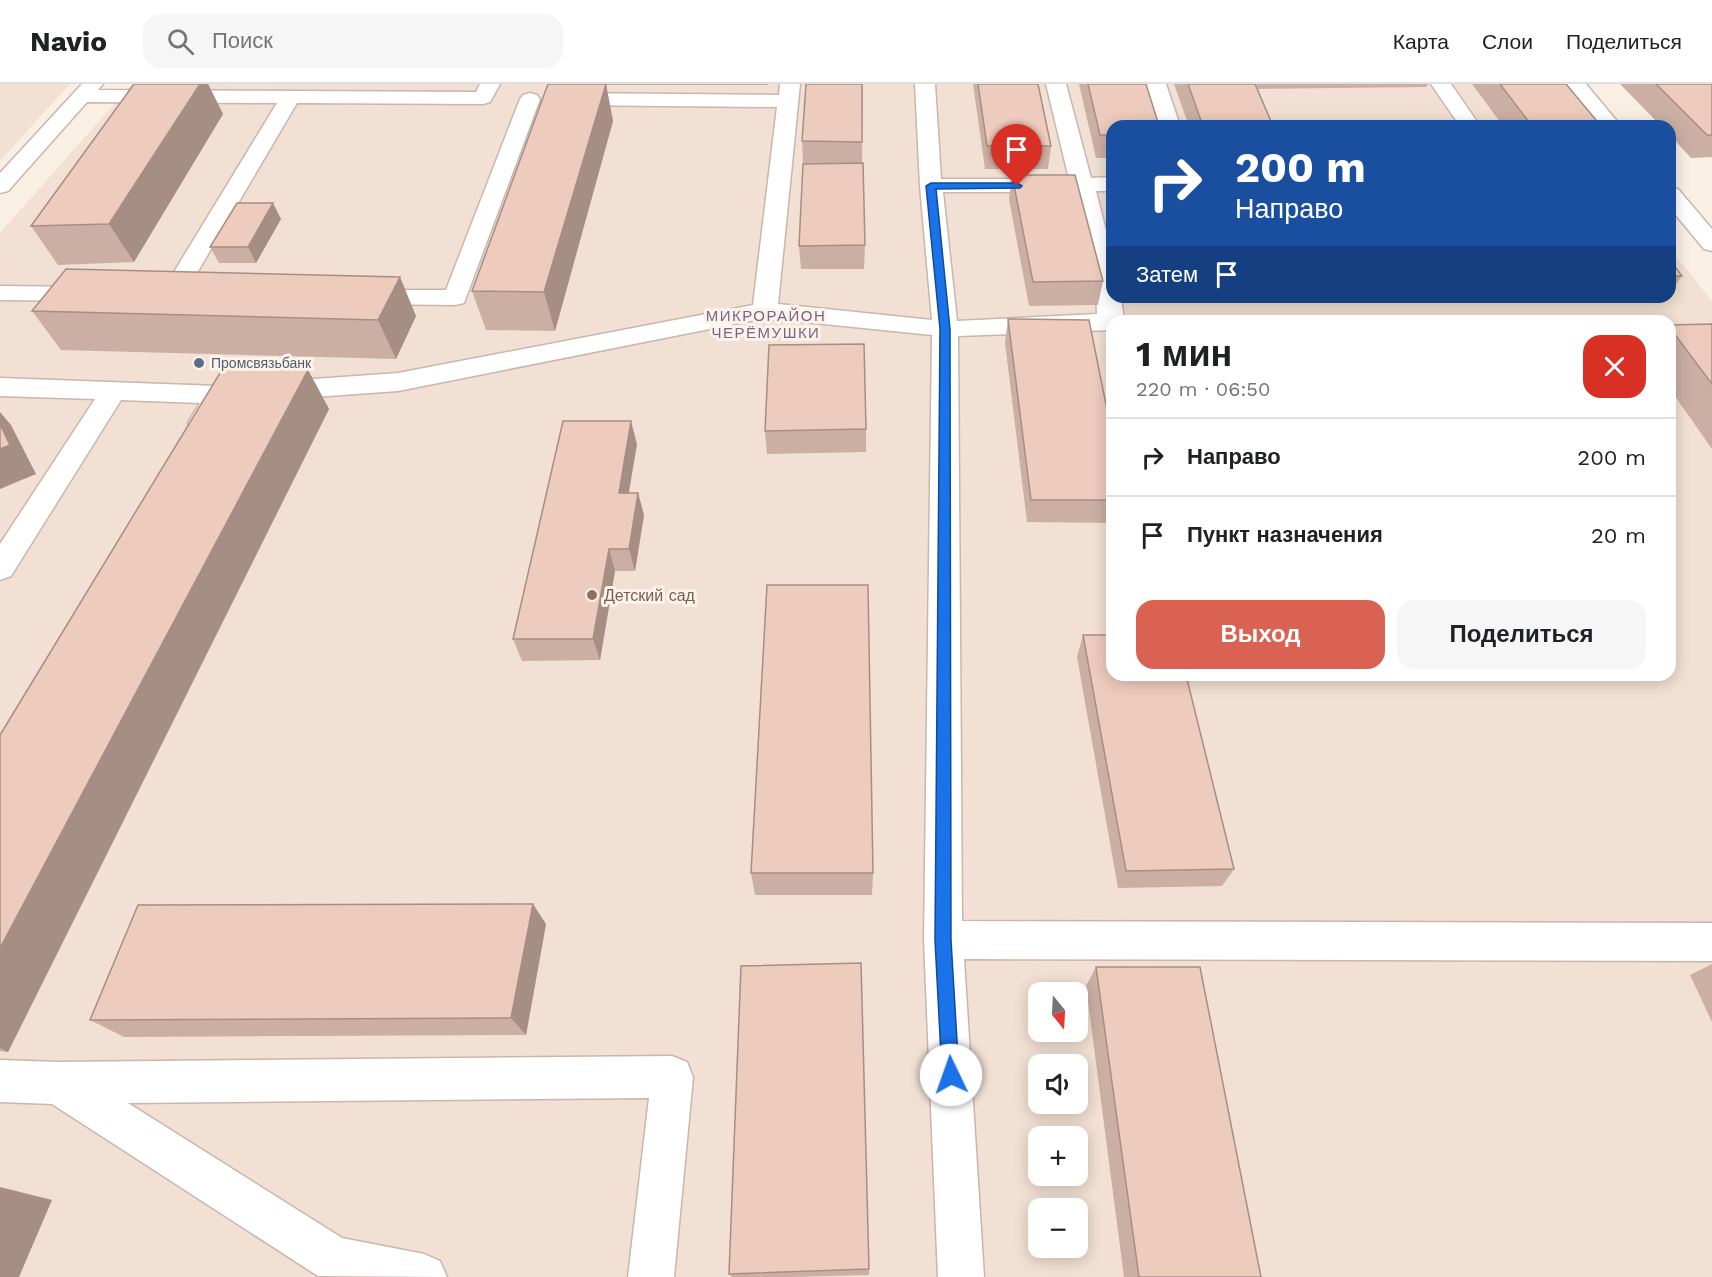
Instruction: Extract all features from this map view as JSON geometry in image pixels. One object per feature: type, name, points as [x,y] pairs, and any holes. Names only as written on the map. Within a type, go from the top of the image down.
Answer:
[{"type":"street","points":[[925,84],[931,186],[945,329],[943,940],[961,1277]]},
{"type":"street","points":[[1056,84],[1106,282]]},
{"type":"street","points":[[1156,84],[1168,120]]},
{"type":"street","points":[[1441,84],[1466,120]]},
{"type":"street","points":[[1575,84],[1606,120]]},
{"type":"street","points":[[0,186],[85,87],[291,97],[487,91],[530,99],[789,93],[765,310]]},
{"type":"street","points":[[173,295],[291,97]]},
{"type":"street","points":[[337,297],[455,298],[530,99]]},
{"type":"street","points":[[931,186],[1106,184]]},
{"type":"street","points":[[1676,201],[1712,244]]},
{"type":"street","points":[[0,293],[115,295]]},
{"type":"street","points":[[0,387],[238,394],[398,382],[765,310],[945,329],[1106,321]]},
{"type":"street","points":[[0,568],[114,391]]},
{"type":"street","points":[[189,446],[238,394]]},
{"type":"street","points":[[943,940],[1712,942]]},
{"type":"street","points":[[0,1082],[672,1077],[651,1277]]},
{"type":"street","points":[[58,1083],[328,1268],[424,1277]]},
{"type":"shaded area","points":[[0,84],[70,84],[0,161]]},
{"type":"shaded area","name":"МИКРОРАЙОН ЧЕРЁМУШКИ","points":[[132,84],[1536,84],[1565,120],[1106,120],[1106,303],[1676,303],[1676,256],[1712,301],[1712,1277],[0,1277],[0,233]]},
{"type":"building","points":[[134,84],[200,84],[109,224],[31,226]]},
{"type":"building","points":[[548,84],[606,84],[544,292],[472,291]]},
{"type":"building","points":[[806,84],[862,84],[862,142],[802,141]]},
{"type":"building","points":[[978,84],[1038,84],[1051,146],[987,146]]},
{"type":"building","points":[[1088,84],[1146,84],[1157,120],[1106,120],[1106,135],[1100,135]]},
{"type":"building","points":[[1188,84],[1255,84],[1270,120],[1201,120]]},
{"type":"building","points":[[1500,84],[1566,84],[1596,120],[1527,120]]},
{"type":"building","points":[[1656,84],[1712,84],[1712,135],[1707,135]]},
{"type":"building","points":[[863,163],[865,245],[799,246],[803,164]]},
{"type":"building","points":[[1012,175],[1075,175],[1103,281],[1033,282]]},
{"type":"building","points":[[237,203],[273,203],[248,247],[210,247]]},
{"type":"building","points":[[1676,268],[1682,276],[1676,276]]},
{"type":"building","points":[[66,269],[400,277],[378,320],[32,311]]},
{"type":"building","points":[[1008,319],[1089,320],[1106,404],[1106,500],[1031,500]]},
{"type":"building","points":[[1712,324],[1712,384],[1676,336],[1676,325]]},
{"type":"building","points":[[864,344],[866,429],[765,431],[769,345]]},
{"type":"building","points":[[223,368],[308,370],[0,948],[0,735]]},
{"type":"building","points":[[563,421],[631,421],[619,493],[638,493],[629,549],[609,549],[593,639],[513,639]]},
{"type":"building","points":[[0,424],[10,445],[0,449]]},
{"type":"building","points":[[767,585],[868,585],[873,873],[751,873]]},
{"type":"building","points":[[1083,635],[1106,635],[1106,681],[1187,681],[1234,869],[1126,871]]},
{"type":"building","points":[[533,904],[511,1018],[90,1020],[138,905]]},
{"type":"building","points":[[861,963],[869,1269],[729,1274],[741,966]]},
{"type":"building","points":[[1096,967],[1200,967],[1261,1277],[1139,1277]]},
{"type":"place","name":"Промсвязьбанк","points":[[199,363]]},
{"type":"place","name":"Детский сад","points":[[592,595]]},
{"type":"district","name":"МИКРОРАЙОН ЧЕРЁМУШКИ","points":[[766,324]]},
{"type":"route","points":[[951,1075],[943,940],[945,329],[931,186],[1017,186]]}]
